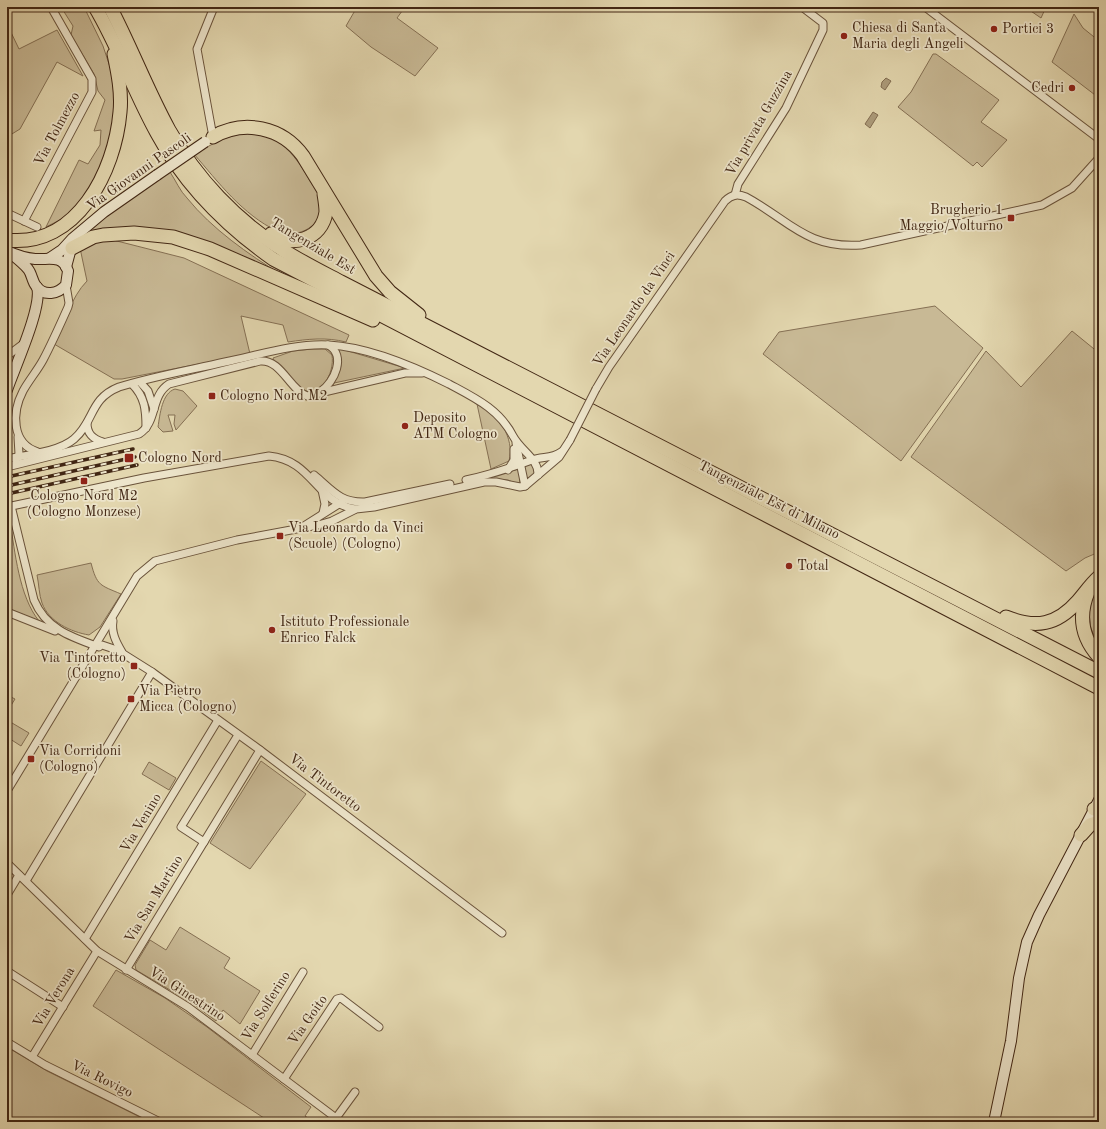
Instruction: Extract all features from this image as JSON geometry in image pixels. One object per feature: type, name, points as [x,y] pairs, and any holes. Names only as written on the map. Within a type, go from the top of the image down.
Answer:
[{"type":"highway","name":"Tangenziale Est","points":[[95,7],[110,33],[161,140],[190,183],[219,216],[239,234],[278,262],[426,339]]},
{"type":"highway","name":"Tangenziale Est","points":[[110,7],[165,122],[196,170],[213,191],[252,228],[283,250],[341,282],[551,390]]},
{"type":"highway","points":[[8,248],[20,241],[35,238],[63,225],[87,203],[103,177],[113,150],[120,113],[117,71],[110,33]]},
{"type":"highway","points":[[209,140],[230,130],[250,127],[277,133],[295,145],[323,188],[364,259],[390,292],[422,316],[551,390]]},
{"type":"highway","points":[[196,170],[272,235],[287,241],[304,240],[314,234],[320,226],[326,214],[323,188]]},
{"type":"highway","points":[[72,248],[93,237],[118,233],[154,234],[191,242],[356,313],[426,339]]},
{"type":"highway","name":"Tangenziale Est di Milano","points":[[426,339],[1099,688]]},
{"type":"highway","name":"Tangenziale Est di Milano","points":[[551,390],[1099,672]]},
{"type":"highway","points":[[916,579],[966,597],[1012,619],[1034,624],[1047,622],[1061,617],[1071,609],[1096,580]]},
{"type":"highway","points":[[1096,580],[1085,601],[1082,621],[1086,638],[1099,657]]},
{"type":"highway","points":[[1078,840],[1090,825],[1097,812]]},
{"type":"street","name":"Via Tolmezzo","points":[[24,221],[92,92],[93,86],[92,79],[51,7]]},
{"type":"street","name":"Via privata Guzzina","points":[[735,195],[738,184],[786,108],[823,30],[823,23],[802,7]]},
{"type":"street","points":[[925,7],[1099,139]]},
{"type":"street","points":[[209,140],[197,59],[197,49],[212,8]]},
{"type":"street","name":"Via Giovanni Pascoli","points":[[47,258],[62,250],[109,208],[209,140]]},
{"type":"street","points":[[735,195],[749,198],[791,228],[808,237],[834,244],[861,245],[1042,205],[1072,188],[1099,158]]},
{"type":"street","name":"Via Leonardo da Vinci","points":[[525,486],[555,461],[566,448],[609,367],[718,210],[727,198],[735,195]]},
{"type":"street","points":[[7,213],[37,227]]},
{"type":"street","name":"Via Giovanni Pascoli","points":[[66,267],[72,248],[82,231]]},
{"type":"street","points":[[8,248],[28,258],[60,260],[66,267],[68,276],[66,285],[69,303],[43,360],[21,396],[17,417],[18,457],[9,467]]},
{"type":"street","points":[[7,390],[38,299],[37,287],[33,277],[27,268],[8,248]]},
{"type":"street","points":[[33,277],[35,266],[47,258]]},
{"type":"street","points":[[28,332],[44,302],[66,285]]},
{"type":"street","points":[[37,287],[45,292],[54,293]]},
{"type":"street","points":[[7,356],[24,343]]},
{"type":"street","points":[[309,396],[325,389],[335,375],[336,357],[332,348],[327,345]]},
{"type":"street","points":[[7,459],[38,452],[70,442],[88,423],[95,406],[103,396],[116,388],[265,353],[304,346],[327,345],[379,356],[417,368],[480,400],[492,409],[503,421],[521,448],[533,459],[538,468],[538,476]]},
{"type":"street","points":[[9,467],[136,435],[146,428],[152,420],[160,392],[170,383],[262,361],[273,364],[300,393],[309,396],[405,373],[432,375]]},
{"type":"street","points":[[140,382],[148,391],[154,409]]},
{"type":"street","points":[[132,384],[143,398],[146,409],[146,428]]},
{"type":"street","points":[[88,423],[88,431],[92,437],[104,442]]},
{"type":"street","points":[[18,436],[27,447],[38,452]]},
{"type":"street","points":[[7,791],[137,576],[155,561],[237,540],[318,525],[356,509],[374,507],[484,482],[496,482],[520,487],[525,486],[515,439]]},
{"type":"street","points":[[508,470],[514,460],[515,439]]},
{"type":"street","points":[[300,528],[342,503],[365,502],[508,470],[533,459],[554,456],[566,448]]},
{"type":"street","points":[[9,507],[144,478],[258,456],[278,456],[289,459],[302,466],[337,495],[342,503],[342,511],[339,517]]},
{"type":"street","points":[[289,459],[302,468],[321,488],[342,503],[356,509]]},
{"type":"street","points":[[321,488],[325,502],[323,513]]},
{"type":"street","name":"Via Tintoretto","points":[[9,507],[36,605],[48,623],[70,636]]},
{"type":"street","name":"Via Tintoretto","points":[[7,612],[94,646],[127,657],[152,672],[260,750],[502,933]]},
{"type":"street","points":[[113,618],[112,628],[114,636],[127,657]]},
{"type":"street","points":[[26,881],[152,672]]},
{"type":"street","name":"Via Venino","points":[[85,939],[218,720]]},
{"type":"street","points":[[204,842],[181,827],[238,735]]},
{"type":"street","name":"Via San Martino","points":[[126,970],[260,750]]},
{"type":"street","points":[[994,1122],[1011,1041],[1026,942],[1078,840]]},
{"type":"street","name":"Via Ginestrino","points":[[7,863],[97,951],[188,1007],[336,1118],[355,1092]]},
{"type":"street","points":[[7,894],[19,875]]},
{"type":"street","name":"Via Verona","points":[[32,1057],[97,951]]},
{"type":"street","points":[[7,971],[63,1007]]},
{"type":"street","name":"Via Solferino","points":[[252,1055],[303,972]]},
{"type":"street","name":"Via Goito","points":[[284,1079],[337,999],[341,998],[379,1027]]},
{"type":"street","name":"Via Rovigo","points":[[7,1042],[32,1057],[160,1122]]},
{"type":"shaded area","points":[[61,7],[84,7],[103,46],[114,79],[116,106],[113,134],[97,179],[74,213],[46,227],[79,160],[88,164],[100,145],[101,130],[94,131],[105,100],[98,91],[94,74],[71,35],[73,26]]},
{"type":"shaded area","points":[[357,7],[405,7],[397,18],[438,48],[415,76],[371,47],[346,26]]},
{"type":"shaded area","points":[[1025,7],[1046,7],[1041,18]]},
{"type":"shaded area","points":[[1074,14],[1083,28],[1099,41],[1099,98],[1052,62]]},
{"type":"shaded area","points":[[7,24],[19,49],[57,30],[83,76],[57,62],[20,129],[7,137]]},
{"type":"shaded area","points":[[933,54],[936,54],[999,100],[981,122],[1007,140],[982,167],[977,162],[973,166],[898,107],[911,92]]},
{"type":"shaded area","points":[[886,78],[891,81],[885,90],[881,87],[882,82]]},
{"type":"shaded area","points":[[873,112],[878,115],[870,128],[865,124]]},
{"type":"shaded area","points":[[243,133],[261,134],[277,141],[284,146],[301,167],[321,200],[322,209],[320,216],[309,228],[293,234],[285,234],[265,224],[242,207],[212,176],[194,154],[224,138]]},
{"type":"shaded area","points":[[170,172],[180,189],[208,220],[244,250],[282,275],[194,238],[85,233],[106,214]]},
{"type":"shaded area","points":[[113,240],[184,258],[349,335],[346,342],[331,339],[317,339],[288,342],[283,325],[241,316],[250,354],[122,379],[114,379],[54,344],[76,295],[87,281],[80,248],[92,242]]},
{"type":"shaded area","points":[[935,306],[983,348],[901,461],[763,354],[779,332]]},
{"type":"shaded area","points":[[1072,331],[1099,353],[1099,552],[1085,558],[1066,571],[911,457],[986,351],[1021,387]]},
{"type":"shaded area","points":[[338,348],[405,368],[334,383],[341,361]]},
{"type":"shaded area","points":[[325,349],[332,355],[332,362],[331,370],[324,383],[313,391],[307,391],[292,383],[275,363],[273,358],[293,351]]},
{"type":"shaded area","points":[[175,389],[183,391],[197,406],[176,430],[174,424],[175,415],[168,415],[173,431],[163,432],[158,427],[162,405],[167,395]]},
{"type":"shaded area","points":[[477,404],[485,408],[498,420],[507,435],[509,443],[509,461],[491,469]]},
{"type":"shaded area","points":[[531,463],[536,471],[534,475],[528,478],[524,475],[524,467]]},
{"type":"shaded area","points":[[519,469],[520,485],[508,480],[492,479],[492,476]]},
{"type":"shaded area","points":[[7,518],[10,521],[22,587],[32,611],[39,621],[7,608]]},
{"type":"shaded area","points":[[91,563],[95,576],[100,584],[121,594],[100,627],[89,635],[68,629],[50,616],[45,610],[41,600],[37,575]]},
{"type":"shaded area","points":[[1099,586],[1099,647],[1086,618],[1095,589]]},
{"type":"shaded area","points":[[7,695],[15,699],[7,712]]},
{"type":"shaded area","points":[[7,720],[29,733],[21,746],[7,737]]},
{"type":"shaded area","points":[[261,761],[306,794],[250,869],[210,843]]},
{"type":"shaded area","points":[[149,762],[176,778],[169,790],[142,774]]},
{"type":"shaded area","points":[[180,927],[230,958],[224,968],[260,991],[240,1024],[223,1010],[216,1021],[192,1003],[136,970],[135,965],[150,940],[166,950]]},
{"type":"shaded area","points":[[116,970],[165,998],[207,1027],[311,1107],[305,1116],[314,1122],[270,1122],[93,1006]]},
{"type":"shaded area","points":[[7,1047],[47,1071],[150,1122],[7,1122]]},
{"type":"railway","points":[[7,477],[133,449]]},
{"type":"railway","points":[[7,486],[135,457]]},
{"type":"railway","points":[[7,494],[137,465]]},
{"type":"place","name":"Portici 3","points":[[994,29]]},
{"type":"place","name":"Chiesa di Santa Maria degli Angeli","points":[[844,36]]},
{"type":"place","name":"Cedri","points":[[1072,88]]},
{"type":"place","name":"Brugherio 1 Maggio/Volturno","points":[[1011,218]]},
{"type":"place","name":"Cologno Nord M2","points":[[212,396]]},
{"type":"place","name":"Deposito ATM Cologno","points":[[405,426]]},
{"type":"place","name":"Cologno Nord","points":[[129,458]]},
{"type":"place","name":"Cologno Nord M2 (Cologno Monzese)","points":[[84,481]]},
{"type":"place","name":"Via Leonardo da Vinci (Scuole) (Cologno)","points":[[280,536]]},
{"type":"place","name":"Total","points":[[789,566]]},
{"type":"place","name":"Istituto Professionale Enrico Falck","points":[[272,630]]},
{"type":"place","name":"Via Tintoretto (Cologno)","points":[[134,666]]},
{"type":"place","name":"Via Pietro Micca (Cologno)","points":[[131,699]]},
{"type":"place","name":"Via Corridoni (Cologno)","points":[[31,759]]}]
